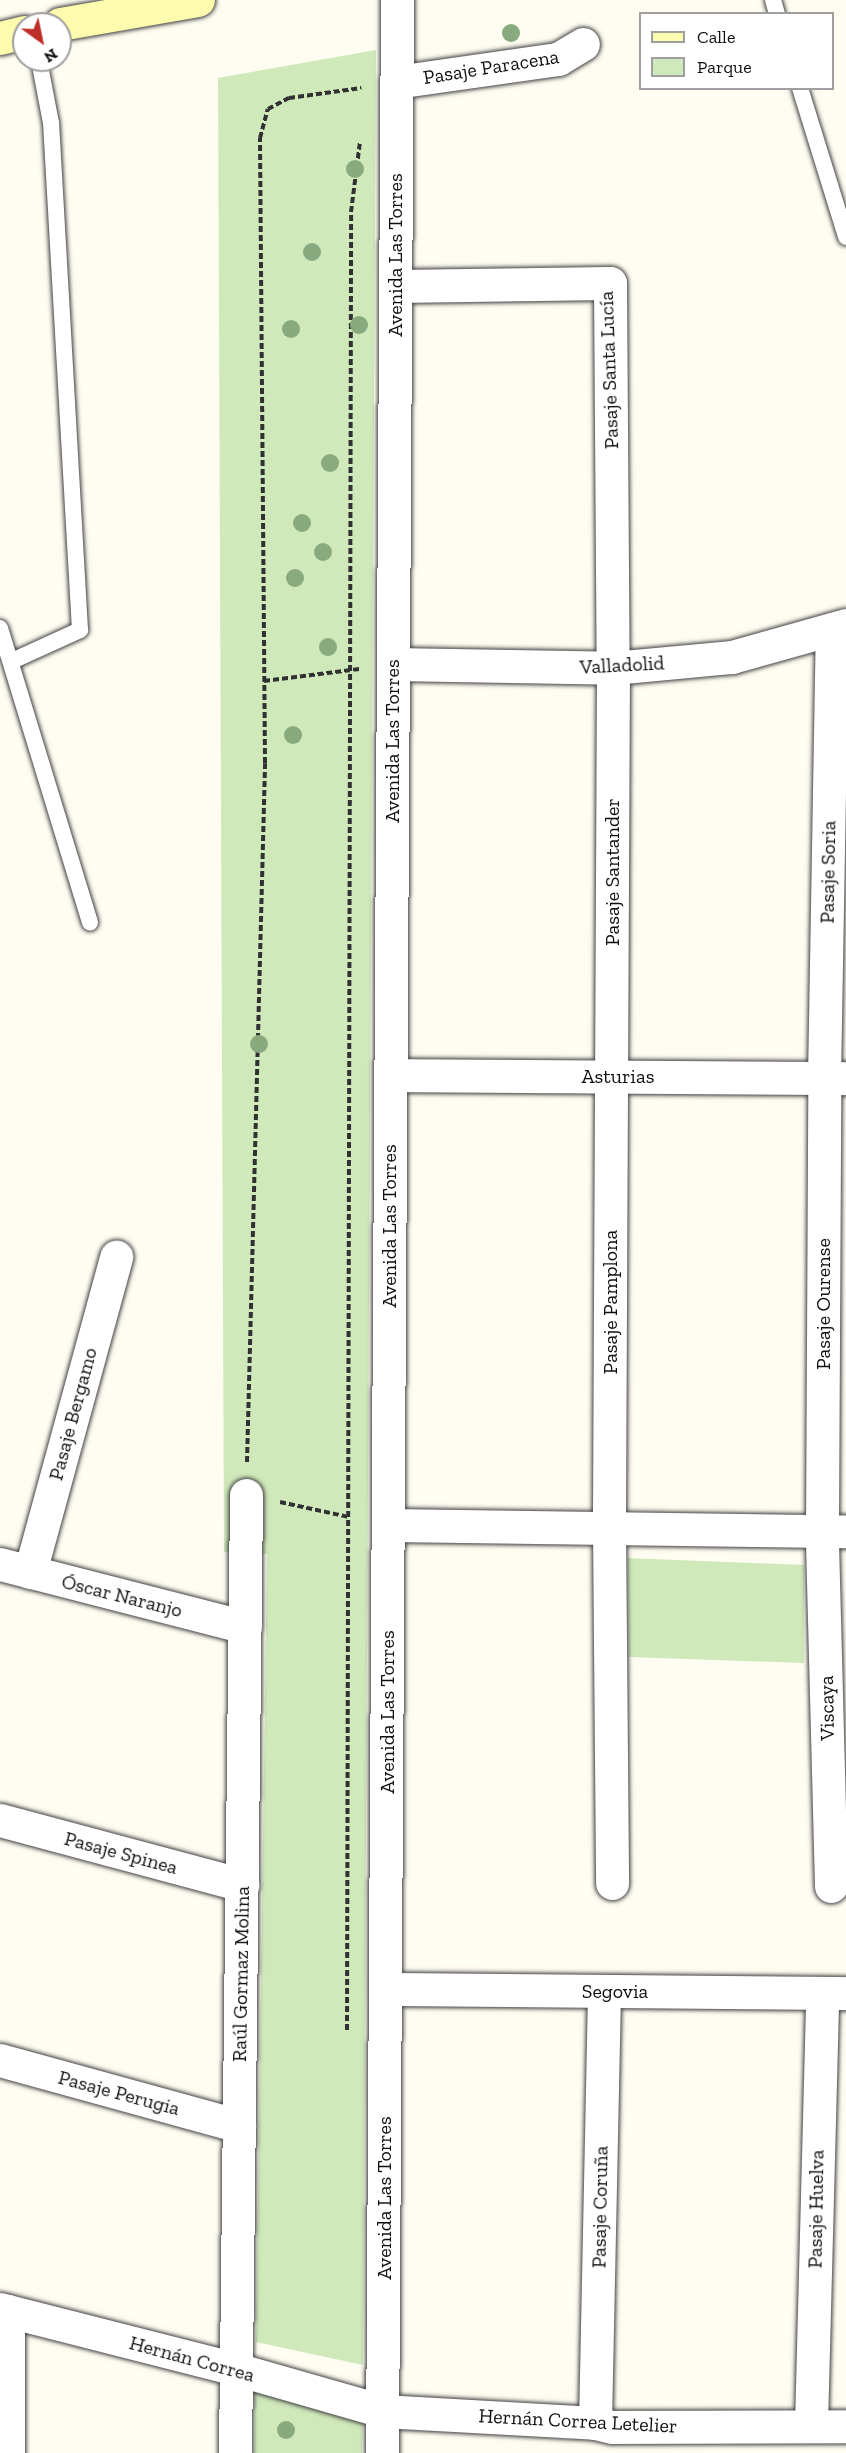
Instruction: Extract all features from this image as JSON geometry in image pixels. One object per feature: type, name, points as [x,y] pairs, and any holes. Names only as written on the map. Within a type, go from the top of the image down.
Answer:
[{"type":"street","points":[[72,21],[127,6],[198,0]]},
{"type":"street","name":"Avenida Las Torres","points":[[382,2453],[397,0]]},
{"type":"street","name":"Pasaje Paracena","points":[[396,82],[558,59],[583,44]]},
{"type":"street","name":"Pasaje Santa Lucía","points":[[395,286],[610,283],[614,668]]},
{"type":"street","name":"Valladolid","points":[[393,664],[614,668],[732,657],[839,627]]},
{"type":"street","name":"Pasaje Soria","points":[[835,1078],[839,627]]},
{"type":"street","name":"Pasaje Santander","points":[[611,1076],[614,668]]},
{"type":"street","name":"Asturias","points":[[390,1075],[835,1078]]},
{"type":"street","name":"Pasaje Pamplona","points":[[609,1528],[611,1076]]},
{"type":"street","name":"Pasaje Ourense","points":[[834,1531],[835,1078]]},
{"type":"street","name":"Pasaje Bergamo","points":[[15,1568],[116,1257]]},
{"type":"street","name":"Raúl Gormaz Molina","points":[[235,2453],[246,1495]]},
{"type":"street","points":[[388,1525],[834,1531]]},
{"type":"street","points":[[609,1528],[612,1883]]},
{"type":"street","name":"Viscaya","points":[[831,1886],[834,1531]]},
{"type":"street","name":"Óscar Naranjo","points":[[15,1568],[245,1627]]},
{"type":"street","name":"Pasaje Spinea","points":[[0,1820],[242,1885]]},
{"type":"street","name":"Segovia","points":[[385,1989],[834,1993]]},
{"type":"street","name":"Pasaje Coruña","points":[[604,1991],[607,2434]]},
{"type":"street","name":"Pasaje Huelva","points":[[830,2433],[834,1993]]},
{"type":"street","name":"Pasaje Perugia","points":[[0,2060],[239,2126]]},
{"type":"street","points":[[4,2310],[8,2453]]},
{"type":"street","name":"Hernán Correa","points":[[4,2310],[236,2369],[382,2411]]},
{"type":"street","name":"Hernán Correa Letelier","points":[[382,2411],[607,2434],[830,2433]]},
{"type":"lane","points":[[12,661],[80,630],[51,123],[41,72]]},
{"type":"lane","points":[[801,90],[846,237]]},
{"type":"lane","points":[[0,628],[12,661],[90,923]]},
{"type":"path","points":[[388,1525],[246,1495],[264,681],[260,138],[268,109],[289,98],[396,82]]},
{"type":"path","points":[[347,2031],[351,212],[358,145],[364,136]]},
{"type":"path","points":[[264,681],[393,664]]},
{"type":"green space","points":[[376,50],[363,2365],[256,2342],[267,1554],[224,1552],[218,78]]},
{"type":"green space","points":[[628,1558],[804,1565],[804,1663],[629,1657]]},
{"type":"green space","points":[[255,2388],[363,2419],[362,2453],[254,2453]]}]
